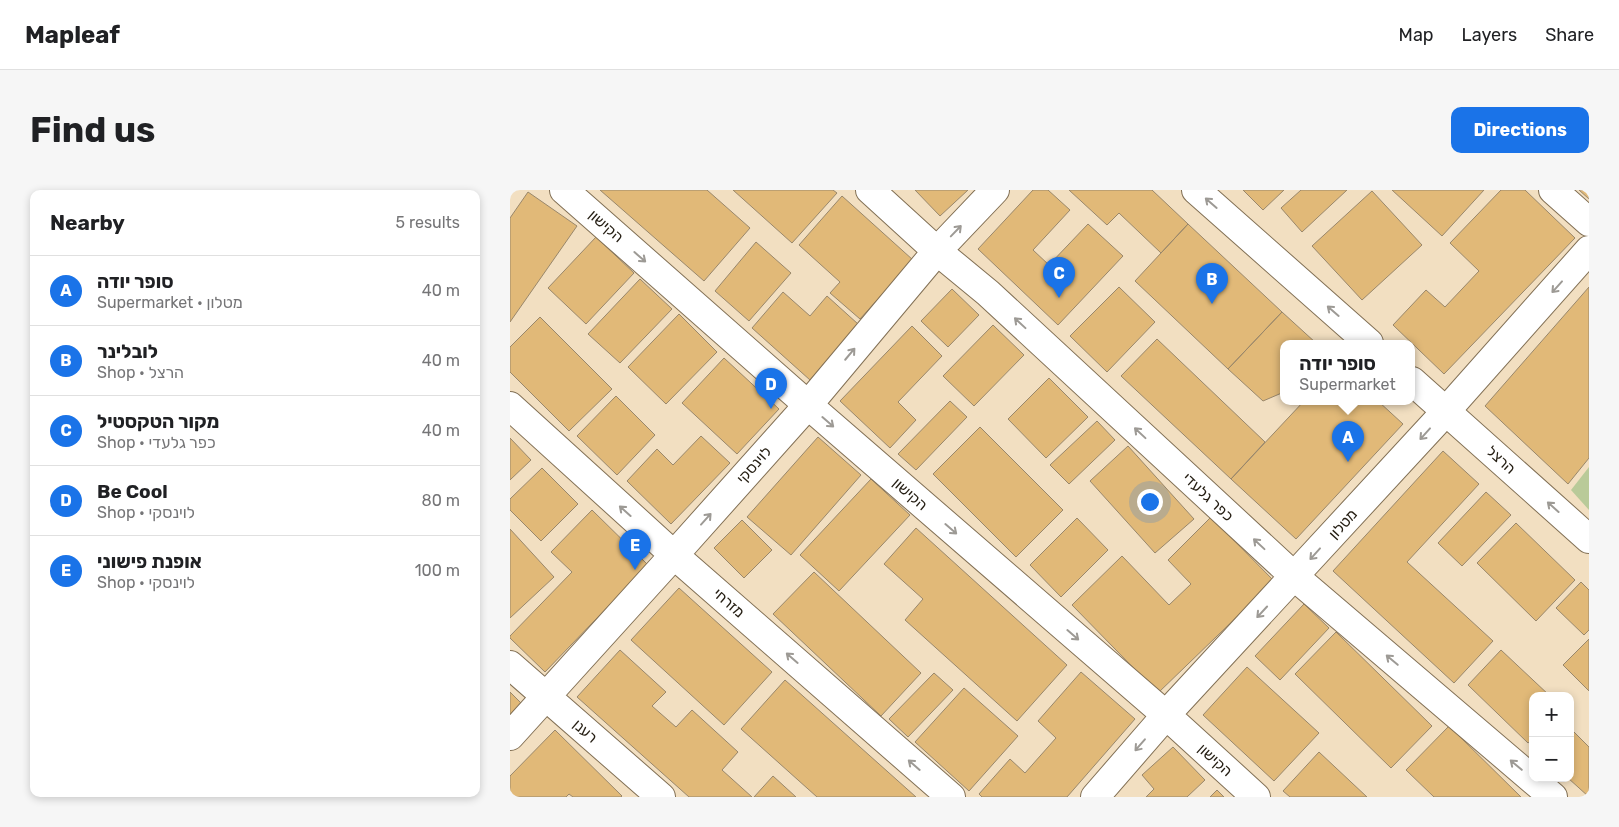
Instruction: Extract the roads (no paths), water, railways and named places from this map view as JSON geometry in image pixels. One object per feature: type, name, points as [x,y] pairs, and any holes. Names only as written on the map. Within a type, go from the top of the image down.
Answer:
[{"type":"street","name":"הקישון","points":[[564,190],[808,405],[1166,715],[1256,797]]},
{"type":"street","name":"כפר גלעדי","points":[[870,190],[937,251],[988,293],[1295,577],[1553,797]]},
{"type":"street","name":"לוינסקי","points":[[510,736],[674,556],[808,405],[937,251],[995,190]]},
{"type":"street","points":[[1196,190],[1366,340]]},
{"type":"street","points":[[1553,190],[1589,222]]},
{"type":"street","name":"מטלון","points":[[1095,797],[1166,715],[1295,577],[1589,250]]},
{"type":"street","name":"הרצל","points":[[1415,384],[1588,536]]},
{"type":"street","name":"מזרחי","points":[[510,406],[674,556],[951,797]]},
{"type":"street","name":"רענן","points":[[510,664],[545,697],[661,797]]},
{"type":"place","name":"מקור הטקסטיל","points":[[1059,298]]},
{"type":"place","name":"לובלינר","points":[[1212,304]]},
{"type":"place","name":"Be Cool","points":[[771,409]]},
{"type":"place","name":"סופר יודה","points":[[1348,462]]},
{"type":"place","name":"אופנת פישוני","points":[[635,570]]}]
